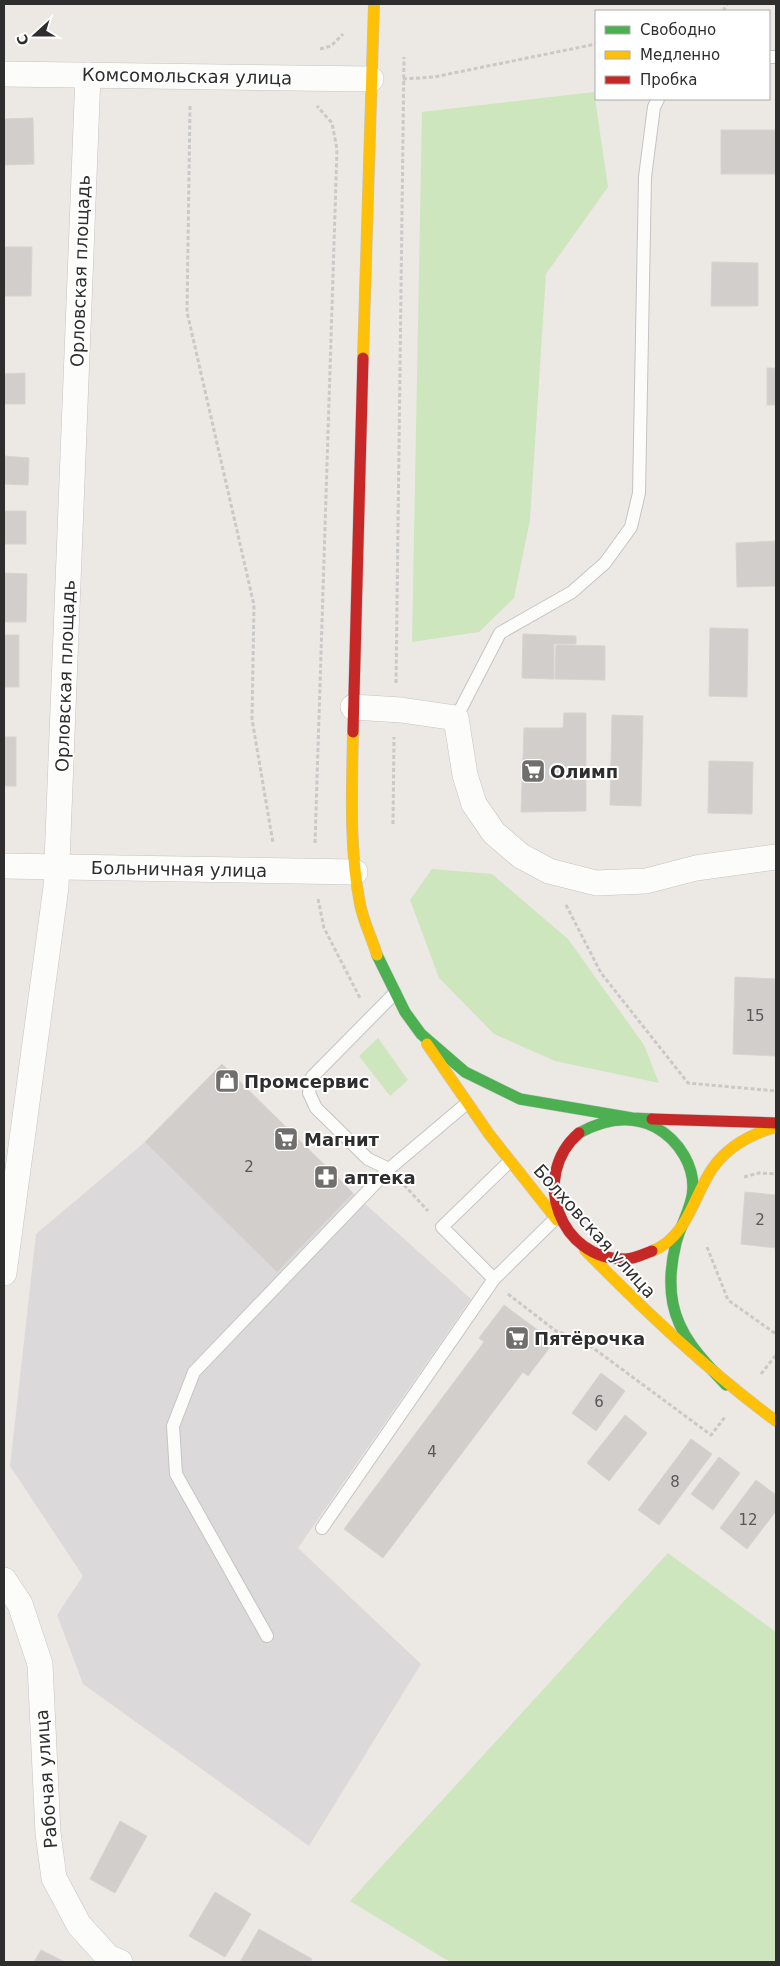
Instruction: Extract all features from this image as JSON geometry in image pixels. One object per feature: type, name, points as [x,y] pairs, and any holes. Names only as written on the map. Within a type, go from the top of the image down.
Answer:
[{"type":"main road","points":[[374,4],[353,707],[352,823],[355,872],[360,906],[383,970],[395,993],[421,1034],[465,1072],[520,1098],[632,1118],[662,1129],[683,1152],[692,1177],[692,1200],[681,1229],[670,1271],[670,1293],[676,1315],[690,1345],[726,1384]]},
{"type":"main road","name":"Болховская улица","points":[[421,1034],[466,1104],[509,1162],[571,1236],[644,1311],[726,1384],[776,1422]]},
{"type":"main road","points":[[776,1123],[632,1118],[602,1121],[578,1134],[560,1158],[553,1189],[557,1212],[571,1236],[600,1255],[626,1259],[658,1249],[681,1229],[713,1168],[747,1137],[776,1128]]},
{"type":"street","name":"Комсомольская улица","points":[[4,74],[371,79]]},
{"type":"street","name":"Орловская площадь","points":[[4,1273],[57,868],[88,75]]},
{"type":"street","points":[[353,707],[456,718],[465,775],[474,804],[501,839],[521,856],[549,871],[596,883],[646,881],[696,868],[776,857]]},
{"type":"street","name":"Больничная улица","points":[[4,866],[355,872]]},
{"type":"street","name":"Рабочая улица","points":[[4,1580],[20,1604],[40,1664],[48,1833],[54,1878],[79,1925],[108,1957],[120,1962]]},
{"type":"lane","points":[[456,718],[500,633],[572,592],[605,563],[631,527],[639,493],[645,177],[654,107],[658,100]]},
{"type":"lane","points":[[389,1169],[368,1159],[316,1108],[309,1093],[312,1077],[395,993]]},
{"type":"lane","points":[[267,1636],[176,1474],[174,1426],[194,1372],[389,1169],[466,1104]]},
{"type":"lane","points":[[494,1279],[442,1227],[509,1162]]},
{"type":"lane","points":[[322,1528],[494,1279],[556,1218]]},
{"type":"path","points":[[312,51],[331,46],[344,34],[346,25]]},
{"type":"path","points":[[371,79],[434,77],[595,44]]},
{"type":"path","points":[[393,824],[403,49]]},
{"type":"path","points":[[180,106],[200,106]]},
{"type":"path","points":[[190,106],[187,312],[254,605],[252,719],[278,871]]},
{"type":"path","points":[[316,106],[332,122],[337,149],[317,823],[312,871],[324,928],[370,1018]]},
{"type":"path","points":[[549,871],[602,973],[688,1083],[776,1091]]},
{"type":"path","points":[[389,1169],[442,1227]]},
{"type":"path","points":[[741,1177],[758,1173],[776,1174]]},
{"type":"path","points":[[710,1240],[706,1249],[728,1300],[776,1334]]},
{"type":"path","points":[[494,1279],[510,1295],[556,1330],[581,1339],[711,1435],[776,1355]]},
{"type":"shaded area","points":[[222,1064],[353,1193],[471,1299],[298,1548],[421,1664],[309,1846],[83,1684],[57,1615],[83,1576],[10,1466],[36,1234],[145,1142]]},
{"type":"green space","points":[[594,92],[608,187],[546,274],[530,520],[514,598],[479,632],[412,642],[422,112]]},
{"type":"green space","points":[[432,869],[492,874],[568,939],[644,1045],[659,1083],[555,1061],[494,1034],[439,978],[410,900]]},
{"type":"green space","points":[[378,1038],[408,1080],[390,1096],[359,1056]]},
{"type":"green space","points":[[668,1553],[776,1632],[776,1962],[450,1962],[350,1901]]},
{"type":"building","points":[[33,118],[34,164],[4,165],[4,119]]},
{"type":"building","points":[[721,130],[776,130],[776,174],[721,174]]},
{"type":"building","points":[[4,247],[32,247],[31,296],[4,296]]},
{"type":"building","points":[[712,262],[758,263],[758,306],[711,306]]},
{"type":"building","points":[[767,368],[776,368],[776,405],[767,405]]},
{"type":"building","points":[[25,373],[25,404],[4,404],[4,374]]},
{"type":"building","points":[[4,456],[29,458],[28,485],[4,484]]},
{"type":"building","points":[[4,511],[26,511],[26,544],[4,544]]},
{"type":"building","points":[[776,541],[776,586],[737,587],[736,543]]},
{"type":"building","points":[[4,573],[27,574],[26,622],[4,622]]},
{"type":"building","points":[[710,628],[748,629],[747,697],[709,696]]},
{"type":"building","points":[[523,634],[576,636],[576,644],[554,644],[554,679],[522,678]]},
{"type":"building","points":[[4,635],[19,635],[19,687],[4,687]]},
{"type":"building","points":[[556,645],[605,646],[605,680],[555,679]]},
{"type":"building","points":[[564,713],[586,713],[586,811],[521,812],[524,728],[563,728]]},
{"type":"building","points":[[612,715],[643,716],[641,806],[610,805]]},
{"type":"building","points":[[4,737],[16,737],[16,786],[4,786]]},
{"type":"building","points":[[709,761],[753,762],[752,814],[708,813]]},
{"type":"building","points":[[735,977],[776,979],[776,1056],[733,1054]]},
{"type":"building","points":[[222,1064],[353,1193],[277,1272],[145,1142]]},
{"type":"building","points":[[745,1192],[776,1195],[776,1248],[741,1244]]},
{"type":"building","points":[[504,1305],[554,1342],[528,1376],[523,1372],[383,1558],[344,1529],[484,1342],[479,1338]]},
{"type":"building","points":[[601,1373],[625,1391],[596,1431],[572,1413]]},
{"type":"building","points":[[625,1415],[647,1433],[609,1481],[587,1463]]},
{"type":"building","points":[[691,1439],[712,1454],[659,1525],[638,1510]]},
{"type":"building","points":[[719,1457],[740,1473],[713,1510],[691,1494]]},
{"type":"building","points":[[756,1480],[776,1495],[776,1511],[747,1549],[720,1528]]},
{"type":"building","points":[[120,1821],[147,1836],[115,1893],[90,1879]]},
{"type":"building","points":[[215,1892],[251,1914],[225,1957],[189,1936]]},
{"type":"building","points":[[259,1929],[312,1959],[310,1962],[240,1962]]},
{"type":"building","points":[[41,1950],[65,1962],[34,1962]]},
{"type":"traffic: fast","points":[[377,955],[405,1012],[421,1034],[465,1072],[520,1099],[632,1118],[652,1119]]},
{"type":"traffic: fast","points":[[579,1133],[588,1128],[616,1120],[636,1121],[655,1127],[672,1139],[679,1147],[689,1165],[693,1186],[691,1202],[678,1237],[673,1258],[671,1274],[673,1304],[676,1316],[687,1338],[726,1385]]},
{"type":"traffic: slow","points":[[363,358],[374,4]]},
{"type":"traffic: slow","points":[[353,732],[352,818],[356,883],[361,910],[377,955]]},
{"type":"traffic: slow","points":[[427,1044],[489,1134],[557,1220]]},
{"type":"traffic: slow","points":[[652,1251],[664,1245],[681,1227],[705,1180],[718,1161],[740,1142],[776,1127]]},
{"type":"traffic: slow","points":[[585,1250],[677,1339],[750,1402],[776,1421]]},
{"type":"traffic: jam","points":[[353,732],[363,358]]},
{"type":"traffic: jam","points":[[652,1119],[776,1123]]},
{"type":"traffic: jam","points":[[579,1133],[564,1151],[556,1171],[554,1192],[559,1213],[569,1231],[584,1246],[603,1256],[629,1259],[652,1251]]},
{"type":"place","name":"Олимп","points":[[533,771]]},
{"type":"place","name":"Промсервис","points":[[227,1081]]},
{"type":"place","name":"Магнит","points":[[286,1139]]},
{"type":"place","name":"аптека","points":[[326,1177]]},
{"type":"place","name":"Пятёрочка","points":[[517,1338]]}]
